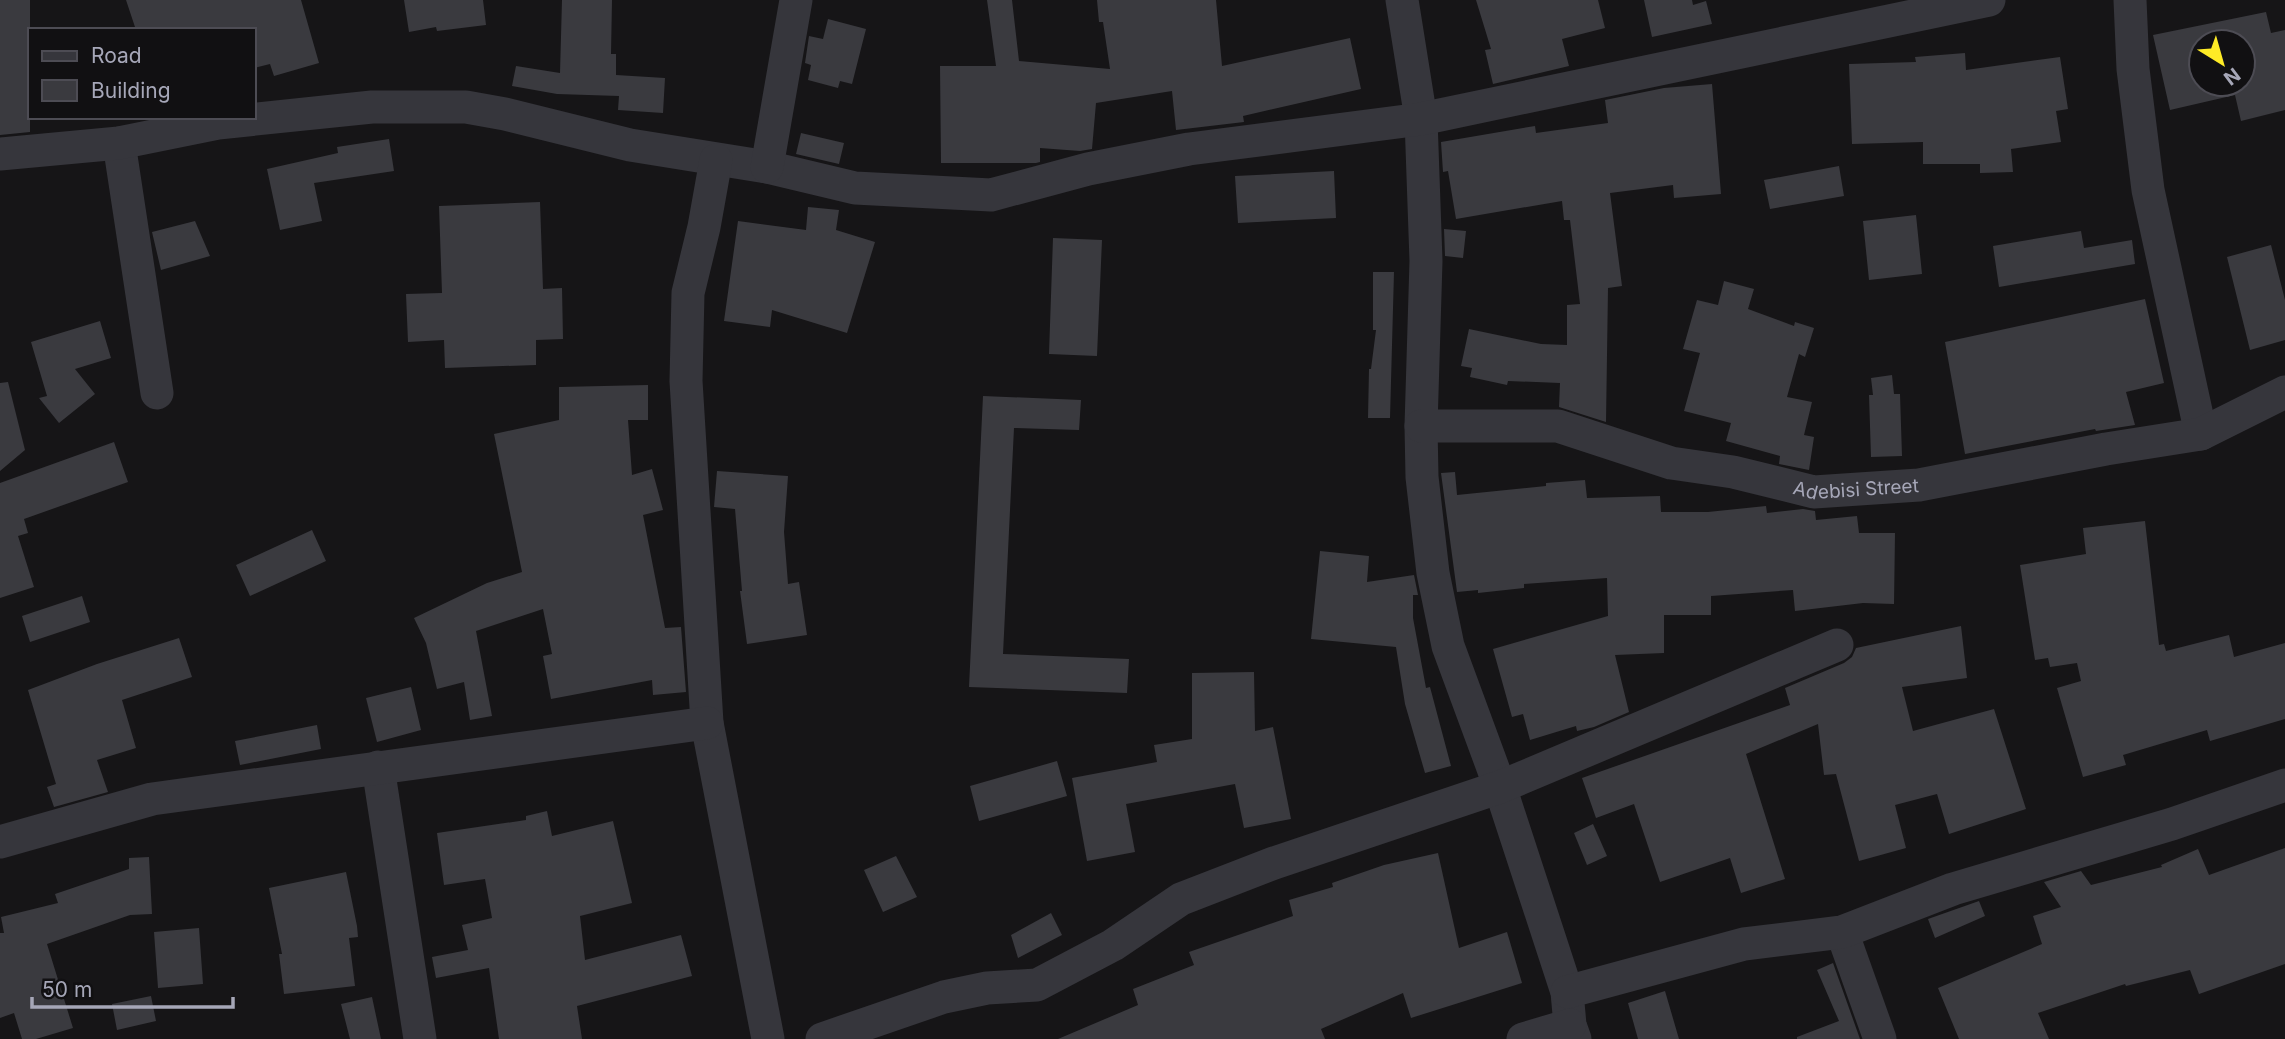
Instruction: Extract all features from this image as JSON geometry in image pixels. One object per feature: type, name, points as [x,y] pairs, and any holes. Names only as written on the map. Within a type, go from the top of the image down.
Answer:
[{"type":"street","points":[[767,167],[796,0]]},
{"type":"street","points":[[1402,0],[1421,119],[1426,261],[1422,477],[1433,573],[1448,646],[1500,788],[1567,992],[1573,1032],[1523,1039]]},
{"type":"street","points":[[256,119],[372,107],[466,107],[630,145],[767,167],[855,188],[991,195],[1088,169],[1189,149],[1421,119],[1989,0]]},
{"type":"street","points":[[2130,0],[2133,69],[2148,190],[2201,434]]},
{"type":"street","points":[[0,154],[119,143],[218,123],[255,119]]},
{"type":"street","points":[[119,143],[157,393]]},
{"type":"street","points":[[716,160],[688,293],[686,381],[707,723],[768,1039]]},
{"type":"street","name":"Adebisi Street","points":[[1421,426],[1558,426],[1671,463],[1733,472],[1814,492],[1919,485],[2106,449],[2201,434],[2285,392]]},
{"type":"street","points":[[822,1039],[944,997],[988,988],[1037,985],[1082,964],[1114,945],[1181,899],[1274,863],[1500,788],[1837,645]]},
{"type":"street","points":[[0,842],[152,799],[707,723]]},
{"type":"street","points":[[378,767],[420,1039]]},
{"type":"street","points":[[1567,992],[1744,943],[1843,932],[1953,888],[2172,824],[2285,785]]},
{"type":"street","points":[[1843,932],[1880,1039]]},
{"type":"building","points":[[0,0],[30,0],[30,132],[0,135]]},
{"type":"building","points":[[126,0],[301,0],[319,63],[274,76],[270,64],[256,68],[256,28],[135,28]]},
{"type":"building","points":[[404,0],[483,0],[486,25],[437,31],[436,27],[409,32]]},
{"type":"building","points":[[562,0],[612,0],[611,54],[616,54],[616,75],[665,78],[663,113],[618,110],[619,96],[557,94],[512,86],[516,66],[560,73]]},
{"type":"building","points":[[987,0],[1012,0],[1019,61],[1110,69],[1103,22],[1099,22],[1097,0],[1216,0],[1222,66],[1350,38],[1361,89],[1243,116],[1244,122],[1176,130],[1172,91],[1096,103],[1092,149],[1080,151],[1040,148],[1040,162],[1036,163],[941,163],[940,66],[996,66]]},
{"type":"building","points":[[1476,0],[1598,0],[1605,28],[1562,39],[1569,66],[1493,84],[1485,50],[1491,49]]},
{"type":"building","points":[[1644,0],[1692,0],[1693,5],[1706,1],[1712,24],[1652,37]]},
{"type":"building","points":[[2266,12],[2271,33],[2285,30],[2285,110],[2241,121],[2236,98],[2257,98],[2257,28],[2187,28]]},
{"type":"building","points":[[828,19],[866,29],[852,84],[840,81],[838,88],[808,80],[811,65],[805,63],[809,36],[823,39]]},
{"type":"building","points":[[2187,28],[2187,98],[2222,98],[2170,110],[2153,35]]},
{"type":"building","points":[[1965,53],[1966,70],[2060,57],[2068,109],[2056,111],[2061,142],[2011,149],[2013,172],[1980,173],[1980,164],[1923,164],[1923,142],[1852,144],[1849,64],[1916,62],[1915,57]]},
{"type":"building","points":[[1712,84],[1721,194],[1674,198],[1673,185],[1610,193],[1622,286],[1608,288],[1606,422],[1559,407],[1560,383],[1508,381],[1507,385],[1470,377],[1472,368],[1461,366],[1469,329],[1541,344],[1567,345],[1567,305],[1580,304],[1570,220],[1564,220],[1562,201],[1456,219],[1448,171],[1443,172],[1441,142],[1535,126],[1536,133],[1608,123],[1605,100],[1664,88]]},
{"type":"building","points":[[801,133],[844,143],[839,164],[796,154]]},
{"type":"building","points":[[389,139],[394,171],[314,183],[322,221],[280,230],[267,169],[338,153],[337,147]]},
{"type":"building","points":[[1839,166],[1844,196],[1770,209],[1764,180]]},
{"type":"building","points":[[1334,171],[1336,218],[1238,223],[1235,176]]},
{"type":"building","points":[[540,202],[543,289],[562,288],[563,339],[536,340],[536,365],[445,368],[444,340],[408,342],[406,294],[442,293],[439,206]]},
{"type":"building","points":[[808,207],[839,210],[836,230],[875,242],[847,333],[772,310],[770,327],[724,321],[738,221],[806,230]]},
{"type":"building","points":[[1916,215],[1922,274],[1869,280],[1863,221]]},
{"type":"building","points":[[195,221],[210,256],[161,270],[152,232]]},
{"type":"building","points":[[1444,229],[1466,231],[1463,258],[1445,256]]},
{"type":"building","points":[[2081,231],[2084,248],[2132,240],[2135,264],[1999,287],[1993,246]]},
{"type":"building","points":[[1053,238],[1102,240],[1097,356],[1049,354]]},
{"type":"building","points":[[2271,245],[2285,300],[2285,340],[2250,350],[2227,257]]},
{"type":"building","points":[[1373,272],[1394,272],[1390,418],[1368,418],[1369,369],[1376,330],[1373,330]]},
{"type":"building","points":[[1724,281],[1754,289],[1748,309],[1794,326],[1795,322],[1814,328],[1805,357],[1799,354],[1787,397],[1812,402],[1804,435],[1814,437],[1809,470],[1779,464],[1780,456],[1726,441],[1731,423],[1684,411],[1700,353],[1683,349],[1697,300],[1718,305]]},
{"type":"building","points":[[2145,299],[2164,383],[2126,392],[2135,425],[2095,429],[1965,454],[1945,342]]},
{"type":"building","points":[[100,321],[111,358],[75,369],[95,394],[59,423],[39,398],[47,396],[31,342]]},
{"type":"building","points":[[1892,375],[1894,394],[1900,394],[1902,456],[1871,457],[1871,378]]},
{"type":"building","points":[[8,382],[25,450],[0,471],[0,383]]},
{"type":"building","points":[[648,385],[648,420],[628,420],[632,475],[652,469],[663,510],[643,515],[665,628],[681,627],[686,692],[653,695],[652,680],[551,699],[543,656],[552,654],[543,609],[476,631],[492,716],[470,720],[464,682],[437,689],[426,643],[414,618],[487,583],[522,572],[494,434],[559,420],[559,387]]},
{"type":"building","points":[[983,396],[1081,400],[1079,430],[1014,428],[1003,654],[1129,659],[1127,693],[969,687]]},
{"type":"building","points":[[114,442],[128,482],[24,519],[28,533],[18,536],[34,587],[0,598],[0,483]]},
{"type":"building","points":[[717,471],[788,476],[784,532],[788,584],[799,582],[807,635],[747,644],[740,591],[735,509],[714,507]]},
{"type":"building","points":[[1455,472],[1457,495],[1585,480],[1587,498],[1660,496],[1661,512],[1708,512],[1766,506],[1767,513],[1803,509],[1815,511],[1816,520],[1857,516],[1859,533],[1895,533],[1894,604],[1863,603],[1795,611],[1793,590],[1711,596],[1711,615],[1664,615],[1664,653],[1615,655],[1629,712],[1594,727],[1577,731],[1576,726],[1530,740],[1523,714],[1512,717],[1493,649],[1608,616],[1607,578],[1524,584],[1524,588],[1478,593],[1478,590],[1457,592],[1441,473]]},
{"type":"building","points":[[2145,521],[2159,645],[2164,644],[2166,651],[2229,635],[2234,657],[2285,643],[2285,719],[2210,741],[2207,730],[2123,755],[2126,765],[2083,777],[2057,688],[2081,681],[2077,663],[2050,667],[2048,658],[2035,660],[2020,565],[2086,554],[2083,528]]},
{"type":"building","points":[[312,530],[326,561],[250,596],[236,565]]},
{"type":"building","points":[[1320,551],[1369,556],[1367,582],[1414,575],[1418,595],[1413,595],[1413,618],[1426,688],[1430,687],[1451,766],[1425,773],[1405,704],[1396,647],[1311,639]]},
{"type":"building","points":[[82,596],[90,622],[30,642],[22,616]]},
{"type":"building","points":[[1961,626],[1967,678],[1902,687],[1913,731],[1994,709],[2026,809],[1949,834],[1937,794],[1895,805],[1906,848],[1859,861],[1836,774],[1824,775],[1818,724],[1746,754],[1785,879],[1741,893],[1730,858],[1660,882],[1634,804],[1596,818],[1582,778],[1790,705],[1785,688],[1844,663],[1852,657],[1856,648]]},
{"type":"building","points":[[179,638],[192,677],[122,700],[136,748],[97,760],[108,792],[54,807],[47,787],[56,784],[28,690],[97,664]]},
{"type":"building","points":[[1254,672],[1255,731],[1273,727],[1291,819],[1244,828],[1235,784],[1126,804],[1135,852],[1087,861],[1072,778],[1157,762],[1154,745],[1192,739],[1192,673]]},
{"type":"building","points":[[411,687],[421,730],[377,742],[366,698]]},
{"type":"building","points":[[317,725],[321,749],[240,765],[235,741]]},
{"type":"building","points":[[1057,761],[1067,796],[979,821],[970,786]]},
{"type":"building","points":[[547,811],[552,836],[613,821],[632,903],[580,916],[585,960],[681,935],[692,976],[577,1006],[582,1039],[499,1039],[489,968],[436,978],[432,957],[468,950],[462,925],[492,918],[485,879],[444,885],[437,833],[526,820],[526,816]]},
{"type":"building","points":[[1593,824],[1607,856],[1587,865],[1574,833]]},
{"type":"building","points":[[2285,848],[2285,964],[2199,994],[2190,970],[2126,986],[2125,984],[2038,1013],[2049,1039],[1959,1039],[1938,988],[2042,944],[2033,916],[2061,907],[2044,882],[2081,871],[2091,885],[2162,867],[2161,865],[2198,849],[2209,875]]},
{"type":"building","points":[[1438,853],[1459,948],[1507,932],[1522,983],[1411,1018],[1403,993],[1321,1029],[1325,1039],[1058,1039],[1138,1005],[1133,989],[1194,965],[1189,952],[1293,916],[1289,900],[1333,887],[1332,883],[1384,865]]},
{"type":"building","points":[[896,856],[917,897],[883,912],[864,870]]},
{"type":"building","points":[[149,857],[152,914],[130,915],[47,944],[73,1028],[36,1039],[22,1039],[14,1013],[0,1018],[0,933],[4,933],[1,917],[58,903],[55,894],[129,869],[129,858]]},
{"type":"building","points":[[346,872],[358,937],[349,938],[355,986],[284,994],[279,954],[282,954],[269,888]]},
{"type":"building","points":[[1979,901],[1985,916],[1935,938],[1928,919]]},
{"type":"building","points":[[1051,913],[1062,935],[1018,958],[1011,935]]},
{"type":"building","points":[[199,928],[203,984],[158,988],[154,932]]},
{"type":"building","points":[[1833,963],[1860,1039],[1797,1039],[1839,1021],[1817,970]]},
{"type":"building","points":[[1665,991],[1679,1039],[1638,1039],[1628,1003]]},
{"type":"building","points":[[151,996],[156,1021],[117,1030],[112,1004]]},
{"type":"building","points":[[372,997],[381,1039],[350,1039],[341,1004]]}]
